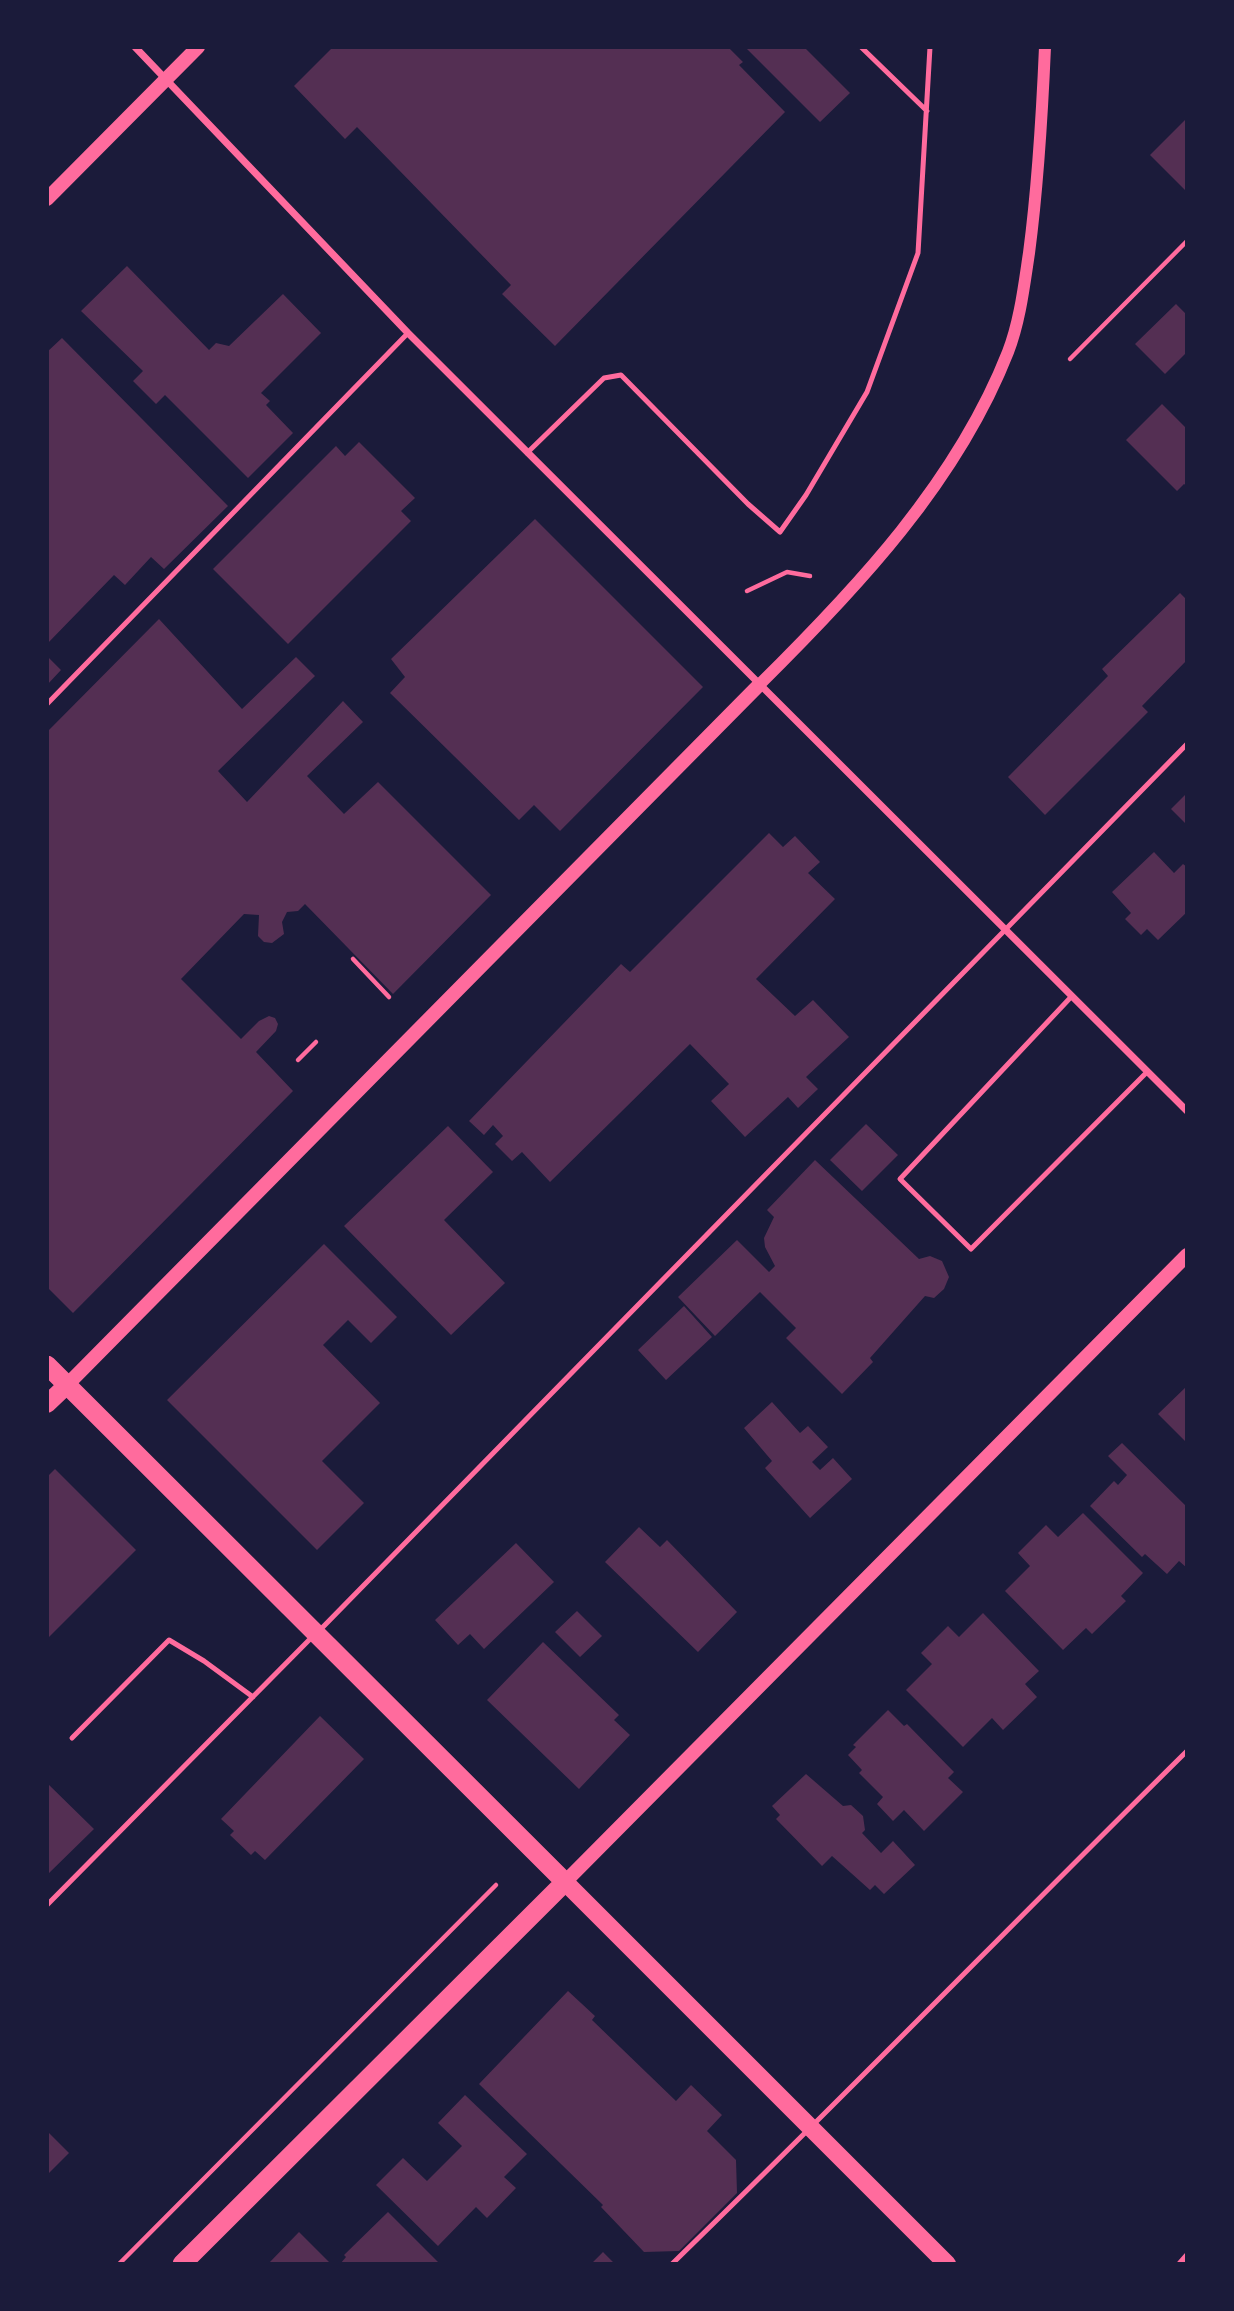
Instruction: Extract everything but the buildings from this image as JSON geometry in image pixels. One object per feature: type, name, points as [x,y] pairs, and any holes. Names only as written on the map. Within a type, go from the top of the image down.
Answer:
[{"type":"highway","points":[[47,1365],[565,1882],[182,2264]]},
{"type":"main road","points":[[47,199],[198,47]]},
{"type":"main road","points":[[47,1404],[759,685]]},
{"type":"main road","points":[[947,2264],[565,1882],[1187,1255]]},
{"type":"street","points":[[135,47],[408,333],[1187,1111]]},
{"type":"street","points":[[759,685],[907,525],[975,423],[1009,350],[1023,296],[1039,177],[1045,47]]},
{"type":"street","points":[[1180,2264],[1187,2256]]},
{"type":"lane","points":[[862,47],[928,111]]},
{"type":"lane","points":[[527,453],[604,378],[621,375],[748,504],[780,532],[807,495],[867,392],[918,253],[930,47]]},
{"type":"lane","points":[[47,704],[408,333]]},
{"type":"lane","points":[[47,1905],[1003,928],[1187,744]]},
{"type":"lane","points":[[1071,997],[900,1179],[971,1249],[1147,1072]]},
{"type":"lane","points":[[72,1738],[169,1640],[204,1661],[253,1697]]},
{"type":"lane","points":[[672,2264],[812,2128],[957,1978],[1187,1751]]},
{"type":"path","points":[[1070,359],[1187,241]]},
{"type":"path","points":[[747,591],[787,572],[810,576]]},
{"type":"path","points":[[353,959],[389,997]]},
{"type":"path","points":[[298,1060],[316,1042]]},
{"type":"path","points":[[119,2264],[496,1885]]}]
